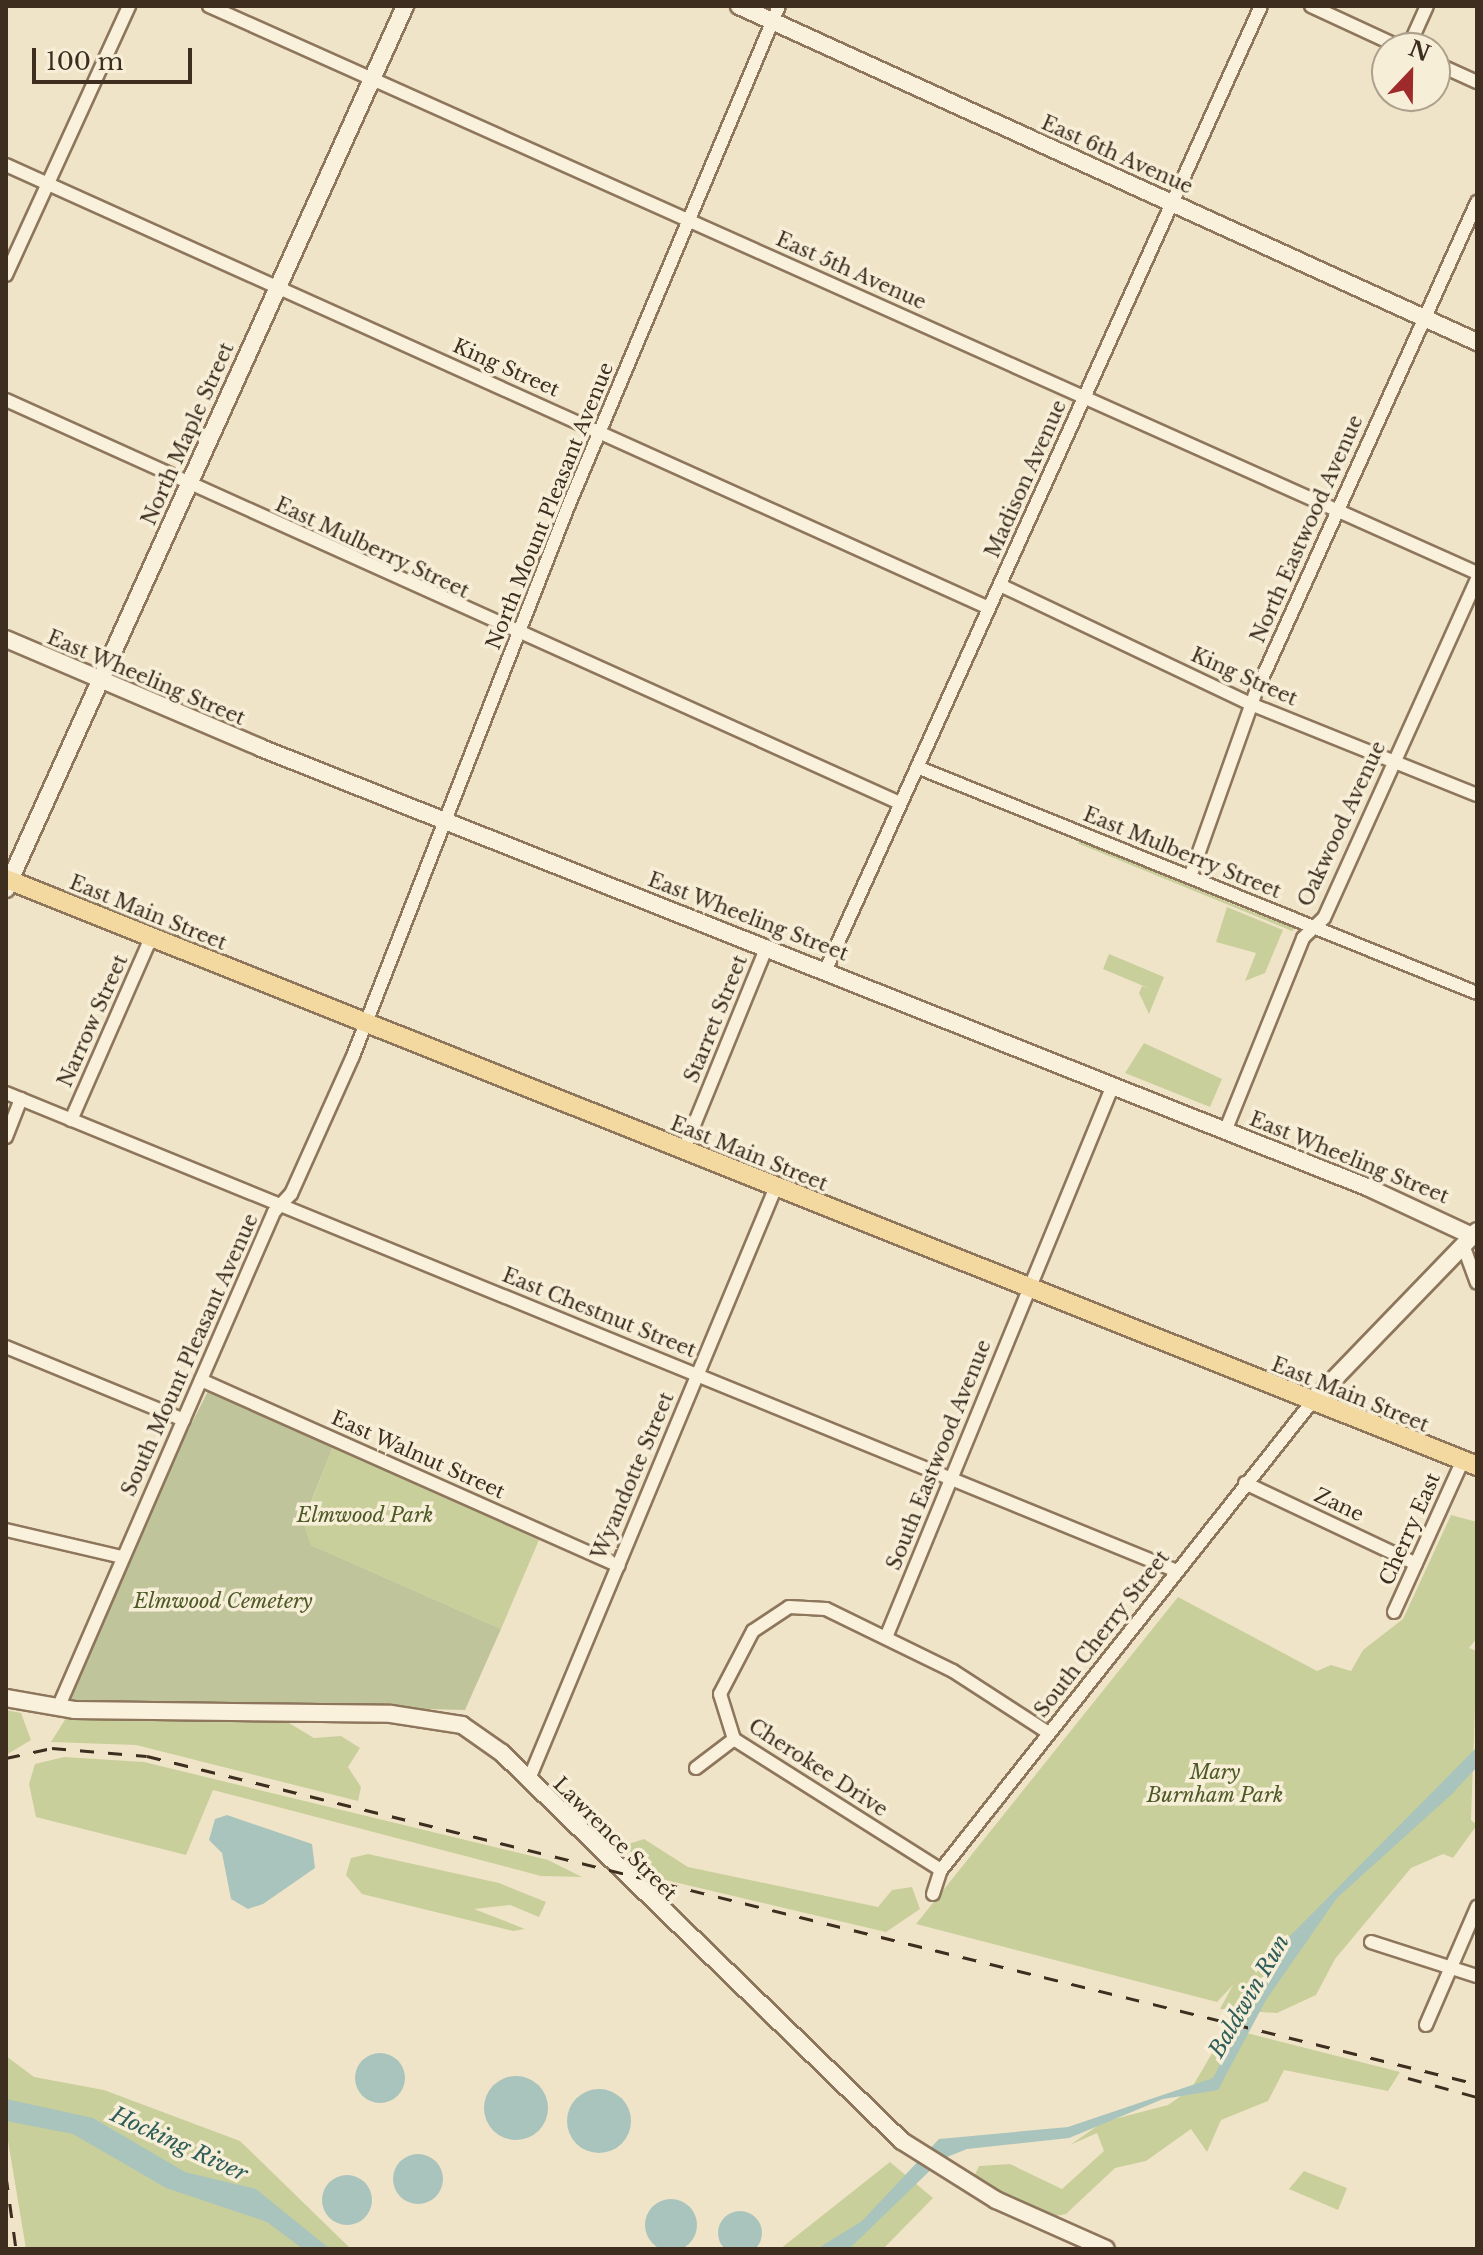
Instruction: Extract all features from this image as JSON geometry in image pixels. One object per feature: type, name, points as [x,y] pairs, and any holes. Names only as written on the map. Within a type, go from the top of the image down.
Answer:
[{"type":"main road","name":"East Main Street","points":[[8,883],[1469,1464]]},
{"type":"street","points":[[6,275],[129,6]]},
{"type":"street","name":"East 5th Avenue","points":[[209,6],[1085,397],[1477,576]]},
{"type":"street","name":"North Maple Street","points":[[8,883],[101,681],[275,286],[405,6]]},
{"type":"street","name":"East 6th Avenue","points":[[739,6],[776,13],[1477,342]]},
{"type":"street","name":"Madison Avenue","points":[[826,969],[1261,6]]},
{"type":"street","points":[[1311,6],[1371,33]]},
{"type":"street","points":[[1413,32],[1427,6]]},
{"type":"street","name":"North Mount Pleasant Avenue","points":[[366,1024],[685,219],[776,13]]},
{"type":"street","points":[[1451,70],[1477,82]]},
{"type":"street","name":"King Street","points":[[6,165],[989,608]]},
{"type":"street","name":"North Eastwood Avenue","points":[[1190,877],[1253,705],[1477,202]]},
{"type":"street","name":"East Mulberry Street","points":[[6,400],[517,637],[900,803]]},
{"type":"street","name":"Oakwood Avenue","points":[[1226,1129],[1266,1026],[1395,761],[1477,576]]},
{"type":"street","name":"King Street","points":[[1000,585],[1253,705],[1477,795]]},
{"type":"street","name":"East Wheeling Street","points":[[6,639],[101,681],[446,821],[1226,1129],[1471,1237]]},
{"type":"street","name":"East Mulberry Street","points":[[917,767],[1477,993]]},
{"type":"street","name":"Narrow Street","points":[[71,1120],[151,938]]},
{"type":"street","name":"Starret Street","points":[[683,1152],[767,946]]},
{"type":"street","name":"South Mount Pleasant Avenue","points":[[58,1708],[201,1380],[366,1024]]},
{"type":"street","points":[[1028,1291],[1113,1085]]},
{"type":"street","name":"East Chestnut Street","points":[[6,1093],[1177,1571]]},
{"type":"street","points":[[6,1137],[21,1099]]},
{"type":"street","name":"Wyandotte Street","points":[[529,1779],[775,1189]]},
{"type":"street","points":[[1471,1237],[1477,1283]]},
{"type":"street","points":[[1311,1403],[1471,1237]]},
{"type":"street","name":"South Eastwood Avenue","points":[[887,1635],[1028,1291]]},
{"type":"street","points":[[6,1347],[184,1420]]},
{"type":"street","name":"East Walnut Street","points":[[201,1380],[618,1566]]},
{"type":"street","name":"South Cherry Street","points":[[933,1894],[941,1870],[1311,1403]]},
{"type":"street","name":"Cherry East","points":[[1394,1612],[1469,1464]]},
{"type":"street","name":"Zane","points":[[1245,1483],[1416,1564]]},
{"type":"street","points":[[6,1530],[122,1557]]},
{"type":"street","name":"Cherokee Drive","points":[[941,1870],[734,1739],[722,1713],[722,1685],[766,1618],[815,1606],[887,1635],[1049,1733]]},
{"type":"street","name":"Lawrence Street","points":[[6,1698],[58,1708],[438,1718],[482,1737],[529,1779],[830,2079],[914,2150],[950,2174],[1106,2249]]},
{"type":"street","points":[[696,1768],[734,1739]]},
{"type":"street","points":[[1426,2025],[1477,1907]]},
{"type":"street","points":[[1371,1942],[1477,1976]]},
{"type":"green space","points":[[1077,843],[1295,928],[1292,931]]},
{"type":"green space","points":[[1227,907],[1283,930],[1265,973],[1245,981],[1256,953],[1216,942]]},
{"type":"green space","points":[[1109,954],[1164,977],[1149,1014],[1139,993],[1142,986],[1153,990],[1103,969]]},
{"type":"green space","points":[[1144,1043],[1222,1079],[1210,1107],[1125,1073]]},
{"type":"green space","name":"Elmwood Cemetery","points":[[208,1391],[333,1447],[303,1522],[311,1545],[501,1629],[465,1710],[70,1700],[151,1504]]},
{"type":"green space","name":"Elmwood Park","points":[[333,1447],[539,1540],[501,1629],[311,1545],[303,1523]]},
{"type":"green space","name":"Mary Burnham Park","points":[[1451,1515],[1477,1522],[1477,1638],[1469,1648],[1477,1651],[1471,1820],[1477,1825],[1453,1858],[1443,1854],[1411,1868],[1335,1959],[1316,1995],[1277,2013],[1220,2009],[1233,1985],[1217,2002],[916,1924],[1178,1597],[1317,1671],[1331,1665],[1351,1671],[1363,1650],[1403,1619]]},
{"type":"green space","points":[[6,1710],[21,1713],[31,1740],[6,1755]]},
{"type":"green space","points":[[66,1718],[247,1718],[289,1723],[314,1738],[341,1736],[360,1748],[348,1767],[361,1787],[358,1801],[136,1745],[51,1742]]},
{"type":"green space","points":[[64,1757],[144,1762],[548,1860],[582,1877],[541,1876],[213,1790],[186,1855],[36,1817],[29,1784],[35,1764]]},
{"type":"green space","points":[[644,1839],[688,1867],[878,1907],[892,1890],[912,1887],[920,1909],[886,1932],[653,1877],[619,1847]]},
{"type":"green space","points":[[368,1854],[499,1883],[546,1902],[539,1917],[510,1905],[474,1909],[525,1929],[513,1931],[362,1894],[346,1875],[351,1858]]},
{"type":"green space","points":[[1227,2028],[1400,2072],[1388,2091],[1284,2070],[1268,2101],[1221,2120],[1207,2152],[1191,2129],[1146,2161],[1115,2168],[1066,2214],[1051,2217],[973,2179],[979,2166],[1010,2164],[1062,2189],[1104,2151],[1097,2133],[1070,2145],[1103,2122],[1168,2105],[1191,2089]]},
{"type":"green space","points":[[6,2056],[34,2077],[104,2090],[240,2141],[351,2249],[26,2249],[6,2129]]},
{"type":"green space","points":[[890,2162],[933,2198],[883,2249],[780,2249]]},
{"type":"green space","points":[[1304,2171],[1347,2188],[1338,2210],[1289,2189]]},
{"type":"water","points":[[1477,1747],[1477,1767],[1452,1794],[1337,1898],[1266,2000],[1218,2090],[1163,2099],[1069,2138],[967,2149],[942,2159],[849,2249],[817,2249],[862,2221],[939,2139],[1068,2127],[1213,2078],[1281,1945]]},
{"type":"water","points":[[227,1815],[312,1844],[315,1868],[263,1904],[248,1909],[231,1899],[222,1853],[209,1840],[215,1819]]},
{"type":"water","points":[[380,2053],[398,2060],[405,2078],[398,2096],[380,2103],[362,2096],[355,2078],[362,2060]]},
{"type":"water","points":[[510,2076],[522,2076],[539,2085],[546,2096],[546,2120],[539,2131],[522,2140],[510,2140],[498,2135],[489,2126],[484,2114],[484,2102],[489,2090],[498,2081]]},
{"type":"water","points":[[593,2089],[605,2089],[622,2098],[629,2109],[629,2133],[622,2144],[605,2153],[593,2153],[581,2148],[572,2139],[567,2127],[567,2115],[572,2103],[581,2094]]},
{"type":"water","points":[[6,2099],[93,2118],[185,2172],[256,2189],[330,2249],[303,2249],[267,2222],[166,2188],[73,2134],[6,2121]]},
{"type":"water","points":[[418,2154],[436,2161],[443,2179],[436,2197],[418,2204],[400,2197],[393,2179],[400,2161]]},
{"type":"water","points":[[347,2175],[365,2182],[372,2200],[365,2218],[347,2225],[329,2218],[322,2200],[329,2182]]},
{"type":"water","points":[[671,2199],[689,2207],[697,2225],[689,2243],[671,2251],[653,2243],[645,2225],[653,2207]]},
{"type":"water","points":[[740,2211],[756,2217],[762,2233],[756,2249],[740,2255],[724,2249],[718,2233],[724,2217]]},
{"type":"railway","points":[[6,1758],[52,1748],[147,1756],[1477,2084]]},
{"type":"railway","points":[[1408,2078],[1477,2097]]},
{"type":"railway","points":[[6,2176],[16,2249]]},
{"type":"water label","name":"Baldwin Run","points":[[1249,1996]]},
{"type":"water label","name":"Hocking River","points":[[179,2144]]}]
